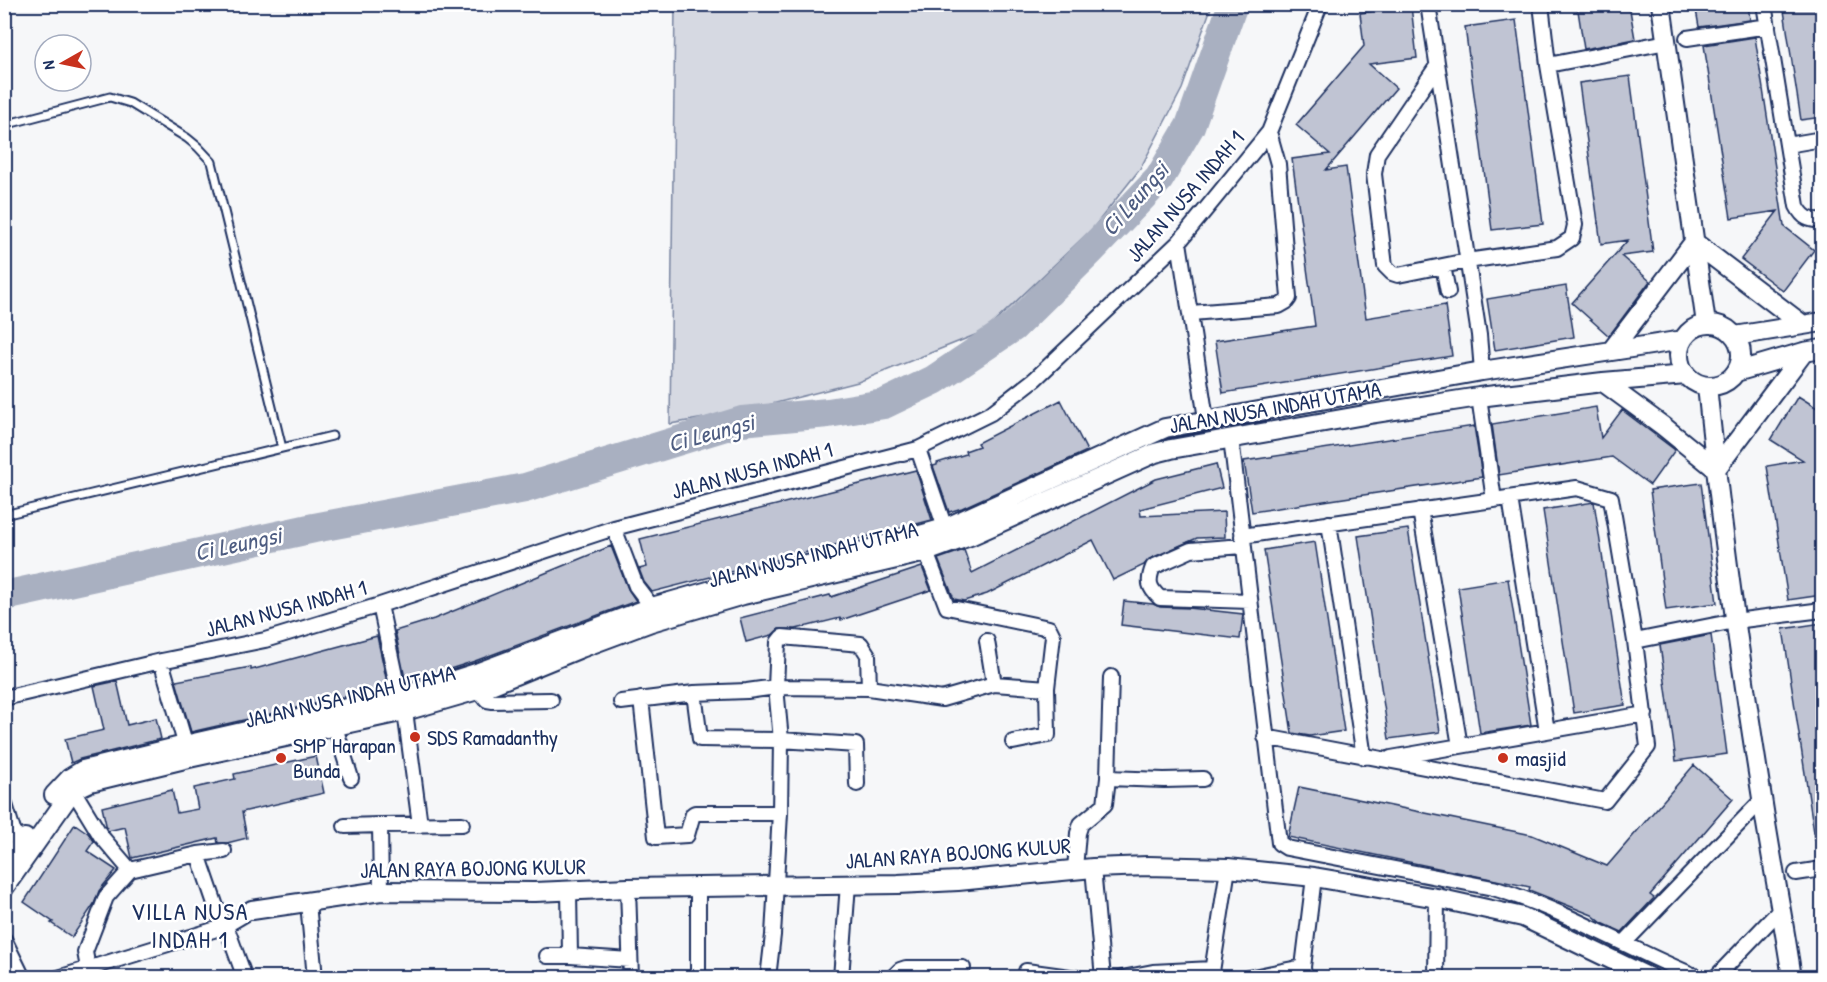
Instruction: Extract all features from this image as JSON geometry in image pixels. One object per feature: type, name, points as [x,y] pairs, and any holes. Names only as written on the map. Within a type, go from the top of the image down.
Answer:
[{"type":"street","name":"JALAN NUSA INDAH 1","points":[[4,698],[265,640],[380,605],[614,528],[918,449],[991,413],[1035,379],[1179,242],[1269,132],[1318,10],[1318,4]]},
{"type":"street","points":[[1428,4],[1479,335],[1482,371]]},
{"type":"street","points":[[1437,66],[1381,147],[1375,160],[1374,174],[1385,266],[1398,275],[1467,261],[1557,248],[1572,238],[1575,225],[1548,65],[1541,4]]},
{"type":"street","points":[[1661,4],[1706,324]]},
{"type":"street","points":[[1764,4],[1797,206],[1807,218],[1814,221],[1822,220]]},
{"type":"street","points":[[1687,38],[1768,26]]},
{"type":"street","points":[[1548,65],[1667,42]]},
{"type":"street","points":[[1191,313],[1279,306],[1289,298],[1278,164],[1269,132]]},
{"type":"street","points":[[1788,145],[1822,139]]},
{"type":"street","points":[[1179,242],[1206,419]]},
{"type":"street","points":[[1694,242],[1803,325]]},
{"type":"street","points":[[1611,351],[1694,242]]},
{"type":"street","points":[[1443,266],[1448,292]]},
{"type":"street","points":[[1735,336],[1822,322]]},
{"type":"street","points":[[1706,324],[1717,324],[1735,336],[1740,347],[1741,360],[1736,372],[1724,383],[1707,386],[1692,381],[1681,367],[1679,358],[1679,348],[1689,332],[1706,324]]},
{"type":"street","name":"JALAN NUSA INDAH UTAMA","points":[[73,790],[90,782],[187,751],[321,715],[481,689],[651,622],[861,559],[945,528],[1157,431],[1206,419],[1482,371],[1683,340]]},
{"type":"street","points":[[1736,372],[1822,349]]},
{"type":"street","points":[[1716,469],[1804,352]]},
{"type":"street","name":"JALAN NUSA INDAH UTAMA","points":[[4,865],[56,792],[70,778],[83,770],[335,727],[402,703],[417,692],[479,672],[652,607],[754,578],[861,559],[926,552],[970,536],[1155,453],[1231,438],[1479,397],[1603,382],[1686,375]]},
{"type":"street","points":[[1603,382],[1716,469]]},
{"type":"street","points":[[1707,386],[1735,621],[1792,978]]},
{"type":"street","points":[[1479,397],[1494,500]]},
{"type":"street","points":[[1231,438],[1277,840],[1281,846],[1493,888],[1523,897],[1700,978]]},
{"type":"street","points":[[918,449],[945,528]]},
{"type":"street","points":[[1250,601],[1160,598],[1150,589],[1148,579],[1153,567],[1191,550],[1329,524],[1577,488],[1611,498],[1635,641],[1648,747],[1605,801],[1265,737]]},
{"type":"street","points":[[1510,498],[1547,731]]},
{"type":"street","points":[[1420,510],[1460,746]]},
{"type":"street","points":[[1329,524],[1364,757]]},
{"type":"street","points":[[614,528],[636,586],[652,607]]},
{"type":"street","points":[[926,552],[947,607],[1049,628],[1053,636],[1047,688],[1048,735],[1013,742]]},
{"type":"street","points":[[380,605],[402,703],[420,825]]},
{"type":"street","points":[[1635,641],[1735,621],[1822,610]]},
{"type":"street","points":[[768,978],[780,813],[781,740],[776,687],[778,642],[782,637],[861,644],[868,655],[869,688]]},
{"type":"street","points":[[987,641],[994,684]]},
{"type":"street","points":[[161,662],[187,751]]},
{"type":"street","points":[[1075,869],[1081,824],[1105,804],[1111,677]]},
{"type":"street","points":[[621,702],[694,693],[776,687],[869,688],[942,699],[994,684],[1047,688]]},
{"type":"street","points":[[481,689],[487,700],[551,700]]},
{"type":"street","points":[[694,693],[700,740],[781,740],[856,745],[857,784]]},
{"type":"street","points":[[641,699],[656,837],[687,835],[695,813],[780,813]]},
{"type":"street","points":[[1380,759],[1645,714]]},
{"type":"street","points":[[335,727],[351,778]]},
{"type":"street","points":[[1108,778],[1203,779]]},
{"type":"street","points":[[4,888],[73,790],[101,836],[130,870]]},
{"type":"street","points":[[1624,943],[1762,800]]},
{"type":"street","points":[[4,801],[18,847]]},
{"type":"street","points":[[345,826],[462,824]]},
{"type":"street","points":[[380,825],[381,891]]},
{"type":"street","points":[[88,968],[85,952],[106,897],[130,870],[198,854],[224,851]]},
{"type":"street","points":[[198,854],[245,978]]},
{"type":"street","points":[[1093,868],[1103,978]]},
{"type":"street","name":"JALAN RAYA BOJONG KULUR","points":[[252,910],[381,891],[535,892],[628,888],[898,884],[958,881],[1093,868],[1228,868],[1314,877],[1437,898],[1523,917],[1650,978]]},
{"type":"street","points":[[1122,978],[1153,972],[1212,973],[1228,868]]},
{"type":"street","points":[[1796,873],[1822,869]]},
{"type":"street","points":[[1248,978],[1304,972],[1314,877]]},
{"type":"street","points":[[841,978],[848,884]]},
{"type":"street","points":[[698,887],[698,978]]},
{"type":"street","points":[[628,888],[631,978]]},
{"type":"street","points":[[569,890],[570,956]]},
{"type":"street","points":[[1436,978],[1437,898]]},
{"type":"street","points":[[308,903],[315,978]]},
{"type":"street","points":[[1715,978],[1781,909]]},
{"type":"street","points":[[62,977],[224,926],[252,910]]},
{"type":"street","points":[[4,939],[23,978]]},
{"type":"street","points":[[547,956],[630,960]]},
{"type":"street","points":[[892,978],[900,970],[906,968],[963,968]]},
{"type":"street","points":[[1026,971],[1077,978]]},
{"type":"lane","points":[[4,125],[110,97],[130,103],[187,138],[212,162],[282,448]]},
{"type":"lane","points":[[4,515],[332,436]]},
{"type":"shaded area","points":[[675,4],[1212,5],[1182,89],[1140,169],[1093,228],[985,331],[858,382],[744,411],[670,424]]},
{"type":"building","points":[[1577,4],[1629,4],[1635,39],[1584,49]]},
{"type":"building","points":[[1695,4],[1748,4],[1750,20],[1699,27]]},
{"type":"building","points":[[1783,4],[1822,4],[1822,117],[1801,120]]},
{"type":"building","points":[[1411,6],[1417,58],[1369,64],[1396,88],[1326,170],[1346,167],[1366,318],[1445,305],[1452,356],[1223,393],[1215,341],[1315,326],[1292,159],[1330,154],[1296,125],[1364,46],[1360,13]]},
{"type":"building","points":[[1516,20],[1543,224],[1492,230],[1465,27]]},
{"type":"building","points":[[1755,37],[1784,226],[1814,250],[1783,291],[1741,259],[1778,211],[1731,218],[1704,45]]},
{"type":"building","points":[[1630,76],[1653,252],[1621,256],[1650,281],[1609,336],[1572,303],[1628,240],[1601,244],[1579,83]]},
{"type":"building","points":[[1566,286],[1574,337],[1495,350],[1487,299]]},
{"type":"building","points":[[1798,396],[1822,411],[1822,455],[1819,461],[1822,488],[1822,595],[1788,600],[1767,466],[1803,460],[1771,440]]},
{"type":"building","points":[[1061,400],[1087,451],[949,512],[933,466],[966,454],[965,451],[979,446],[977,443]]},
{"type":"building","points":[[1596,407],[1601,438],[1622,410],[1675,450],[1650,485],[1612,457],[1499,475],[1492,424]]},
{"type":"building","points":[[1474,426],[1482,477],[1252,512],[1244,461]]},
{"type":"building","points":[[1216,464],[1222,488],[1140,509],[1141,516],[1224,512],[1225,537],[1197,538],[1149,559],[1144,565],[1113,580],[1093,540],[987,594],[964,601],[954,599],[938,559],[964,550],[972,573],[1156,479]]},
{"type":"building","points":[[916,470],[932,520],[652,592],[644,582],[639,569],[647,567],[640,539]]},
{"type":"building","points":[[1701,483],[1717,603],[1666,610],[1650,490]]},
{"type":"building","points":[[1594,502],[1625,705],[1574,713],[1543,510]]},
{"type":"building","points":[[1408,529],[1440,732],[1389,739],[1358,536]]},
{"type":"building","points":[[1315,542],[1344,731],[1310,736],[1292,733],[1264,550]]},
{"type":"building","points":[[611,546],[628,589],[636,601],[475,661],[406,683],[395,631],[434,619]]},
{"type":"building","points":[[922,567],[931,590],[841,620],[840,618],[796,629],[779,629],[772,635],[746,642],[740,618],[830,595],[831,597]]},
{"type":"building","points":[[1508,579],[1531,725],[1480,733],[1458,587]]},
{"type":"building","points":[[1124,601],[1153,604],[1160,607],[1243,614],[1240,639],[1121,625]]},
{"type":"building","points":[[1822,623],[1822,838],[1815,839],[1783,629]]},
{"type":"building","points":[[1711,635],[1727,754],[1676,761],[1660,645]]},
{"type":"building","points":[[377,636],[388,687],[191,732],[176,681],[251,667],[251,670]]},
{"type":"building","points":[[117,681],[127,725],[156,718],[161,739],[71,763],[65,739],[104,730],[94,686]]},
{"type":"building","points":[[316,756],[324,793],[242,812],[247,838],[218,843],[217,838],[132,858],[125,827],[108,831],[107,829],[102,807],[172,790],[177,813],[198,809],[194,788],[235,779],[234,774]]},
{"type":"building","points":[[1694,765],[1733,799],[1650,895],[1654,898],[1622,932],[1602,923],[1592,915],[1529,890],[1530,887],[1288,837],[1299,787],[1532,835],[1607,866]]},
{"type":"building","points":[[75,824],[88,833],[94,841],[87,851],[116,870],[99,891],[94,904],[72,937],[24,902]]},
{"type":"waterway","name":"Ci Leungsi","points":[[4,596],[314,528],[525,488],[742,421],[828,413],[884,404],[934,380],[1013,327],[1159,179],[1190,126],[1233,4]]},
{"type":"place","name":"SDS Ramadanthy","points":[[415,737]]},
{"type":"place","name":"SMP Harapan Bunda","points":[[281,758]]},
{"type":"place","name":"masjid","points":[[1503,758]]},
{"type":"district","name":"VILLA NUSA INDAH 1","points":[[190,926]]}]
